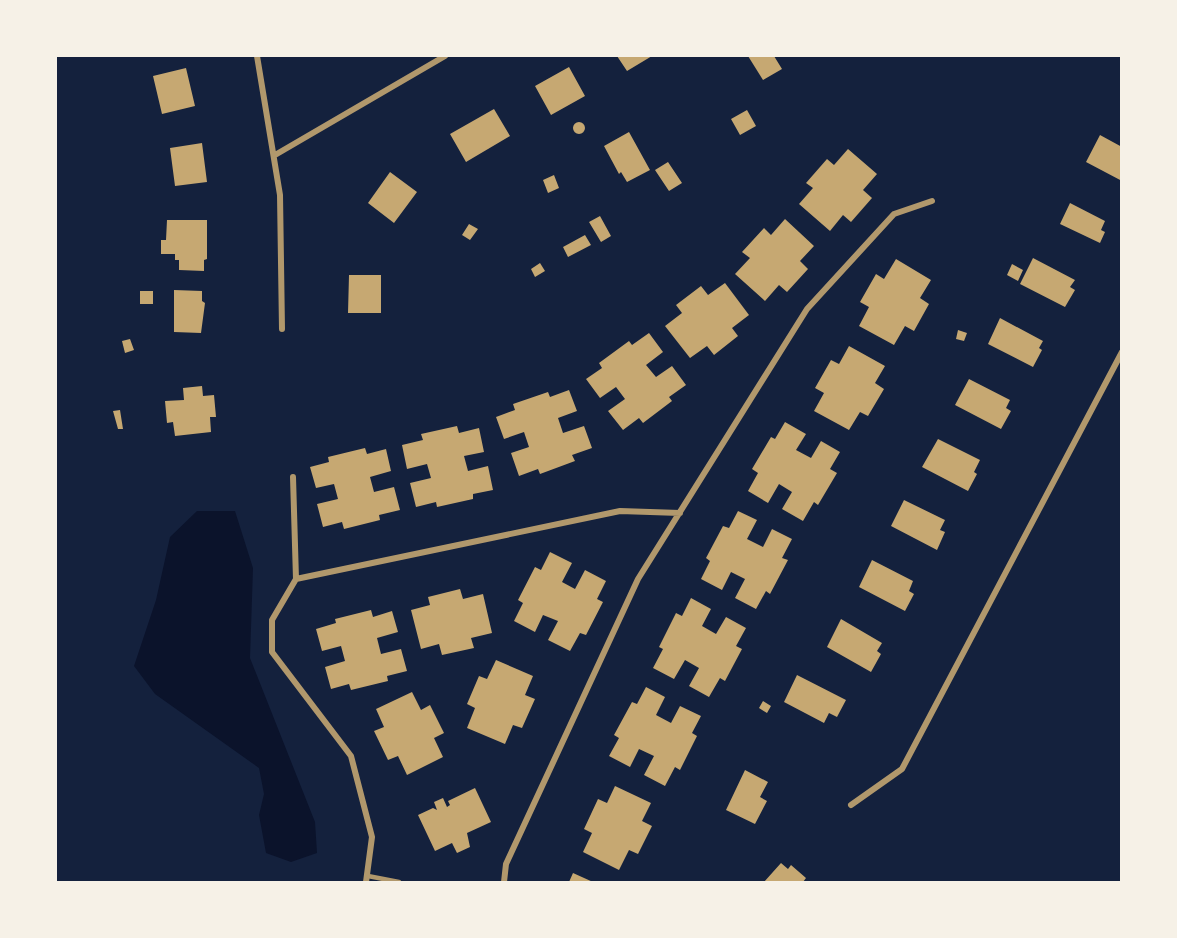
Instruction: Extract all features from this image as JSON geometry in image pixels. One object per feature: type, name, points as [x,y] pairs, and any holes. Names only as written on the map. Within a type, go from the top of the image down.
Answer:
[{"type":"street","points":[[257,56],[275,155],[282,237],[282,329]]},
{"type":"street","points":[[275,155],[445,56]]},
{"type":"street","points":[[504,882],[506,864],[638,579],[807,309],[894,214],[932,201]]},
{"type":"street","points":[[851,806],[903,769],[1122,352]]},
{"type":"street","points":[[293,477],[296,579],[272,620],[272,652],[351,756],[372,837],[367,879]]},
{"type":"street","points":[[296,579],[620,511],[680,513]]},
{"type":"lane","points":[[367,879],[399,882]]},
{"type":"water","points":[[197,511],[235,511],[253,568],[250,658],[315,822],[317,853],[291,862],[266,853],[259,815],[264,794],[259,768],[155,694],[134,666],[156,600],[170,537]]},
{"type":"building","points":[[617,56],[652,56],[627,71]]},
{"type":"building","points":[[748,56],[774,56],[782,69],[763,80]]},
{"type":"building","points":[[569,67],[585,96],[551,115],[535,86]]},
{"type":"building","points":[[186,68],[195,106],[162,114],[153,76]]},
{"type":"building","points":[[494,109],[510,136],[466,162],[450,134]]},
{"type":"building","points":[[747,110],[756,126],[740,135],[731,119]]},
{"type":"building","points":[[581,122],[584,123],[584,133],[577,134],[574,133],[573,126],[574,123]]},
{"type":"building","points":[[629,132],[650,170],[627,182],[621,172],[619,174],[604,146]]},
{"type":"building","points":[[1100,135],[1122,147],[1122,181],[1086,162]]},
{"type":"building","points":[[202,143],[207,182],[175,186],[170,148]]},
{"type":"building","points":[[848,149],[877,174],[863,190],[872,198],[851,222],[843,215],[830,231],[799,204],[813,188],[806,183],[827,159],[834,165]]},
{"type":"building","points":[[668,162],[682,183],[669,191],[655,170]]},
{"type":"building","points":[[390,172],[417,192],[394,223],[368,203]]},
{"type":"building","points":[[554,175],[559,188],[548,193],[543,180]]},
{"type":"building","points":[[1070,203],[1105,221],[1101,230],[1105,232],[1100,243],[1060,224]]},
{"type":"building","points":[[600,216],[611,236],[601,242],[589,222]]},
{"type":"building","points":[[785,219],[814,246],[800,261],[808,269],[787,292],[779,285],[765,301],[735,274],[750,258],[742,252],[764,228],[771,235]]},
{"type":"building","points":[[167,220],[207,220],[207,259],[204,260],[204,271],[179,270],[179,260],[175,260],[175,254],[161,254],[161,240],[166,240]]},
{"type":"building","points":[[469,224],[478,229],[470,240],[462,235]]},
{"type":"building","points":[[585,235],[591,245],[568,257],[563,247]]},
{"type":"building","points":[[1033,258],[1075,280],[1070,287],[1075,290],[1065,307],[1020,284]]},
{"type":"building","points":[[896,259],[931,280],[920,298],[929,304],[914,331],[905,326],[894,345],[859,326],[869,307],[860,302],[876,274],[884,279]]},
{"type":"building","points":[[540,263],[545,271],[535,277],[531,269]]},
{"type":"building","points":[[1012,264],[1023,270],[1018,281],[1007,275]]},
{"type":"building","points":[[349,275],[381,275],[381,313],[348,313]]},
{"type":"building","points":[[725,283],[749,315],[732,328],[738,336],[714,355],[707,346],[690,358],[665,326],[682,313],[676,305],[701,286],[708,295]]},
{"type":"building","points":[[174,290],[202,291],[202,301],[205,303],[201,333],[174,332]]},
{"type":"building","points":[[140,291],[153,291],[153,304],[140,304]]},
{"type":"building","points":[[1000,318],[1043,341],[1039,348],[1042,350],[1033,367],[988,344]]},
{"type":"building","points":[[958,330],[967,333],[964,341],[956,339]]},
{"type":"building","points":[[649,333],[663,352],[646,365],[656,377],[672,366],[686,385],[669,397],[672,401],[643,423],[639,418],[623,430],[608,411],[625,399],[616,387],[600,398],[586,379],[602,368],[599,363],[629,341],[632,345]]},
{"type":"building","points":[[130,339],[134,350],[125,353],[122,341]]},
{"type":"building","points":[[849,346],[885,366],[875,383],[884,389],[868,416],[860,412],[849,430],[814,411],[824,393],[815,388],[831,360],[839,364]]},
{"type":"building","points":[[969,379],[1010,400],[1006,408],[1011,411],[1001,429],[955,405]]},
{"type":"building","points":[[202,386],[203,396],[214,395],[216,417],[210,417],[211,432],[175,436],[173,422],[167,423],[165,401],[184,400],[183,388]]},
{"type":"building","points":[[569,390],[577,411],[558,418],[563,433],[584,426],[592,448],[572,455],[575,461],[540,474],[538,469],[519,476],[511,453],[529,447],[524,432],[504,439],[496,417],[515,410],[513,404],[548,392],[550,397]]},
{"type":"building","points":[[120,410],[123,429],[118,429],[113,411]]},
{"type":"building","points":[[785,422],[806,434],[796,450],[811,458],[821,441],[840,452],[830,469],[837,473],[818,505],[814,502],[803,521],[782,509],[792,492],[779,484],[768,503],[748,491],[758,473],[752,469],[771,437],[775,439]]},
{"type":"building","points":[[457,426],[459,433],[479,428],[484,452],[464,456],[468,471],[488,466],[493,490],[473,494],[473,499],[437,507],[436,502],[416,507],[410,483],[431,478],[427,464],[407,469],[402,445],[423,440],[421,434]]},
{"type":"building","points":[[938,439],[980,460],[974,472],[977,474],[968,491],[922,467]]},
{"type":"building","points":[[365,448],[367,454],[386,449],[391,471],[370,477],[374,492],[394,487],[400,510],[379,515],[380,520],[344,529],[342,522],[323,527],[317,504],[338,499],[334,484],[316,488],[310,467],[329,462],[328,457]]},
{"type":"building","points":[[904,500],[945,520],[940,530],[945,532],[937,550],[891,526]]},
{"type":"building","points":[[738,511],[757,520],[747,539],[763,547],[772,529],[792,539],[782,558],[788,560],[770,594],[766,591],[756,609],[735,598],[745,579],[731,572],[722,590],[701,579],[710,561],[706,558],[723,526],[729,528]]},
{"type":"building","points":[[550,552],[572,563],[562,582],[575,589],[585,570],[606,581],[597,599],[603,602],[586,635],[580,633],[570,651],[548,640],[558,621],[543,615],[535,632],[514,621],[523,603],[518,600],[535,567],[541,570]]},
{"type":"building","points":[[872,560],[913,581],[909,591],[914,594],[905,611],[859,587]]},
{"type":"building","points":[[460,589],[463,599],[483,594],[492,633],[471,638],[474,648],[442,655],[439,644],[421,649],[411,610],[430,605],[428,597]]},
{"type":"building","points":[[691,598],[711,609],[702,626],[716,634],[726,617],[746,628],[736,646],[742,649],[725,681],[720,678],[709,697],[689,686],[699,668],[685,660],[674,679],[653,668],[663,649],[659,647],[676,613],[682,616]]},
{"type":"building","points":[[371,610],[373,617],[392,611],[398,632],[377,638],[381,654],[401,649],[407,671],[387,676],[388,681],[351,690],[349,684],[331,689],[325,667],[345,661],[341,646],[322,651],[316,629],[336,623],[335,619]]},
{"type":"building","points":[[841,619],[882,643],[877,651],[881,654],[871,672],[827,647]]},
{"type":"building","points":[[496,660],[533,676],[525,695],[535,699],[522,728],[513,725],[505,744],[467,728],[475,708],[467,704],[479,676],[487,679]]},
{"type":"building","points":[[797,675],[846,700],[837,717],[829,713],[824,723],[784,702]]},
{"type":"building","points":[[646,687],[665,697],[656,715],[671,723],[680,706],[701,716],[692,733],[697,736],[680,770],[675,767],[665,786],[644,775],[654,756],[639,749],[630,767],[609,756],[619,738],[614,735],[632,702],[637,704]]},
{"type":"building","points":[[412,692],[421,710],[430,705],[444,733],[434,738],[443,757],[407,775],[398,756],[388,760],[374,731],[384,727],[376,709]]},
{"type":"building","points":[[763,701],[771,706],[767,713],[759,708]]},
{"type":"building","points":[[745,770],[768,782],[760,797],[767,801],[755,824],[726,810]]},
{"type":"building","points":[[615,786],[651,803],[642,821],[652,826],[638,854],[629,850],[619,870],[583,852],[592,833],[584,829],[598,799],[607,803]]},
{"type":"building","points":[[475,788],[491,822],[467,833],[470,847],[457,853],[452,843],[435,851],[418,815],[433,808],[437,810],[434,802],[443,798],[447,807],[450,805],[448,801]]},
{"type":"building","points":[[781,863],[788,869],[791,865],[806,878],[803,882],[764,882]]},
{"type":"building","points":[[573,873],[593,882],[569,882]]}]
